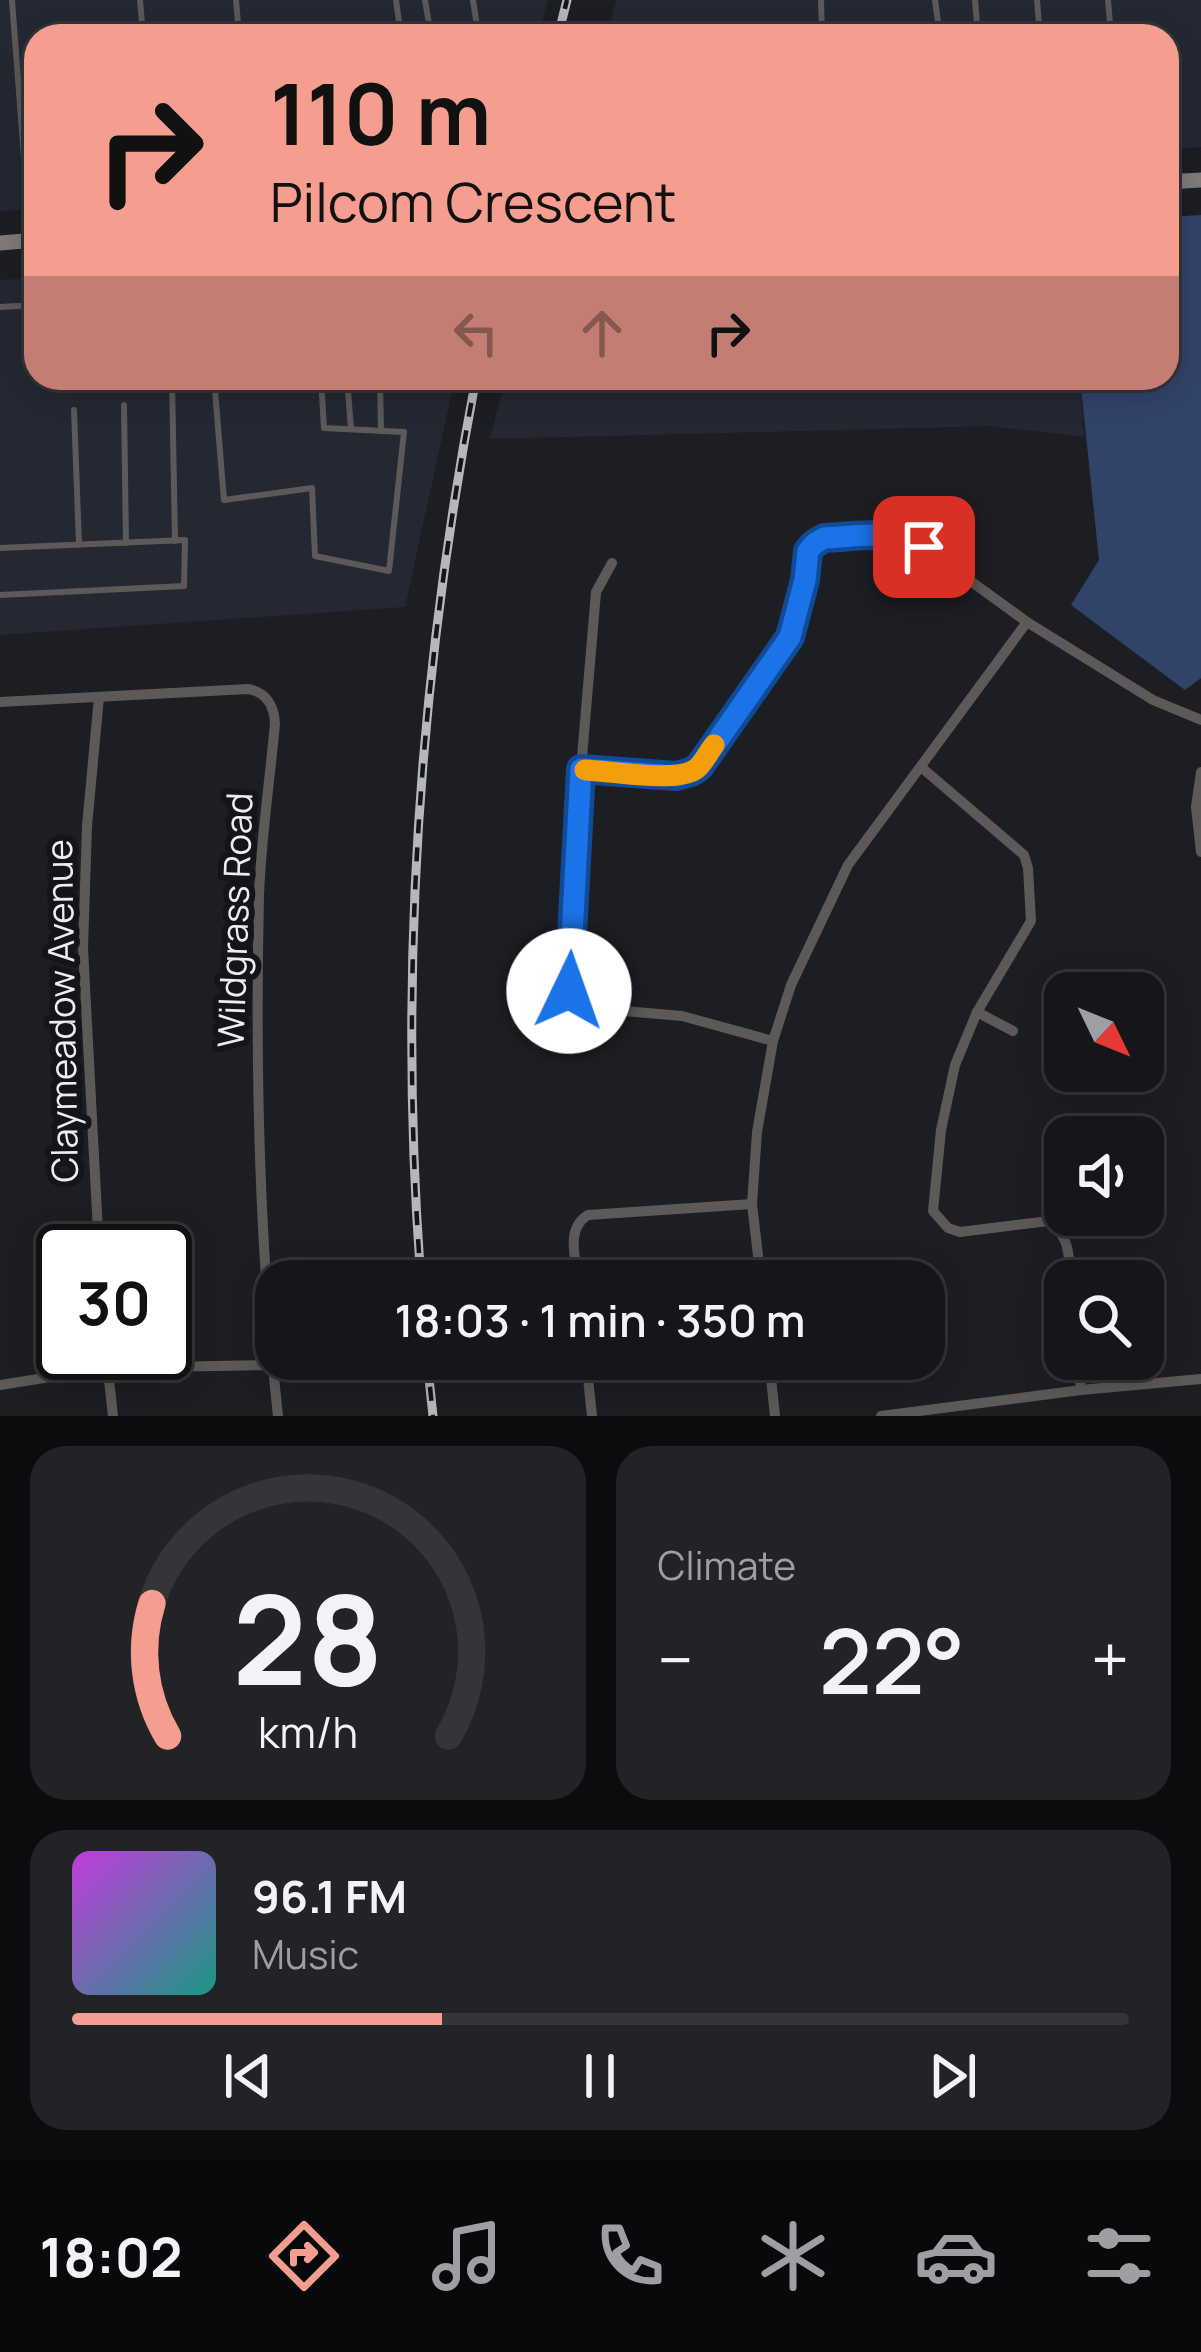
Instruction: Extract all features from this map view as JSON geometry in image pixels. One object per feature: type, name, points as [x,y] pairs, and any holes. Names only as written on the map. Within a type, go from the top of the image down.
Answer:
[{"type":"street","points":[[581,769],[676,776],[699,767],[790,637],[808,551],[824,538],[891,535],[914,540],[1027,622],[1153,700],[1201,720]]},
{"type":"street","points":[[611,563],[596,592],[581,769],[569,986],[573,998],[601,1011],[682,1016],[773,1041]]},
{"type":"street","points":[[758,1260],[752,1204],[757,1132],[773,1041],[791,985],[848,865],[1027,622]]},
{"type":"street","name":"Wildgrass Road","points":[[0,702],[248,689],[262,694],[273,710],[259,893],[263,1260]]},
{"type":"street","name":"Claymeadow Avenue","points":[[97,1224],[82,948],[99,697]]},
{"type":"street","points":[[921,767],[1024,855],[1031,921],[977,1012],[956,1065],[941,1130],[933,1210],[948,1228],[960,1232],[1049,1221],[1066,1241],[1069,1260]]},
{"type":"street","points":[[1201,772],[1196,807],[1201,853]]},
{"type":"street","points":[[977,1012],[1013,1030]]},
{"type":"street","points":[[576,1260],[573,1233],[587,1215],[752,1204]]},
{"type":"street","points":[[192,1366],[255,1365]]},
{"type":"street","points":[[0,1385],[36,1379]]},
{"type":"street","points":[[881,1416],[1201,1379]]},
{"type":"street","points":[[108,1380],[112,1416]]},
{"type":"street","name":"Wildgrass Road","points":[[274,1380],[278,1416]]},
{"type":"street","points":[[588,1380],[592,1416]]},
{"type":"street","points":[[771,1380],[775,1416]]},
{"type":"street","points":[[1080,1380],[1081,1390]]},
{"type":"lane","points":[[12,0],[24,161]]},
{"type":"lane","points":[[172,390],[175,541]]},
{"type":"lane","points":[[215,390],[224,500],[312,488],[315,556],[389,571],[404,432],[324,428],[322,390]]},
{"type":"lane","points":[[348,390],[351,429]]},
{"type":"lane","points":[[380,390],[381,431]]},
{"type":"lane","points":[[124,404],[126,543]]},
{"type":"lane","points":[[74,410],[79,544]]},
{"type":"lane","points":[[0,548],[185,540],[184,586],[0,595]]},
{"type":"shaded area","points":[[0,0],[548,0],[541,24],[24,24],[24,210],[0,211]]},
{"type":"shaded area","points":[[616,0],[1201,0],[1201,147],[1179,149],[1179,24],[610,24]]},
{"type":"shaded area","points":[[1201,215],[1201,678],[1185,690],[1071,605],[1099,560],[1081,390],[1179,390],[1179,216]]},
{"type":"shaded area","points":[[24,279],[24,390],[452,390],[405,607],[0,635],[0,280]]},
{"type":"shaded area","points":[[502,390],[1081,390],[1084,437],[990,426],[490,439]]},
{"type":"railway","points":[[561,24],[567,0]]},
{"type":"railway","points":[[420,1260],[412,1054],[418,828],[440,602],[474,390]]},
{"type":"railway","points":[[429,1380],[433,1416]]},
{"type":"slow traffic","points":[[585,770],[676,776],[699,767],[714,745]]},
{"type":"route","points":[[569,991],[581,769],[676,776],[699,767],[790,637],[808,551],[814,544],[824,538],[891,535],[924,547]]}]
